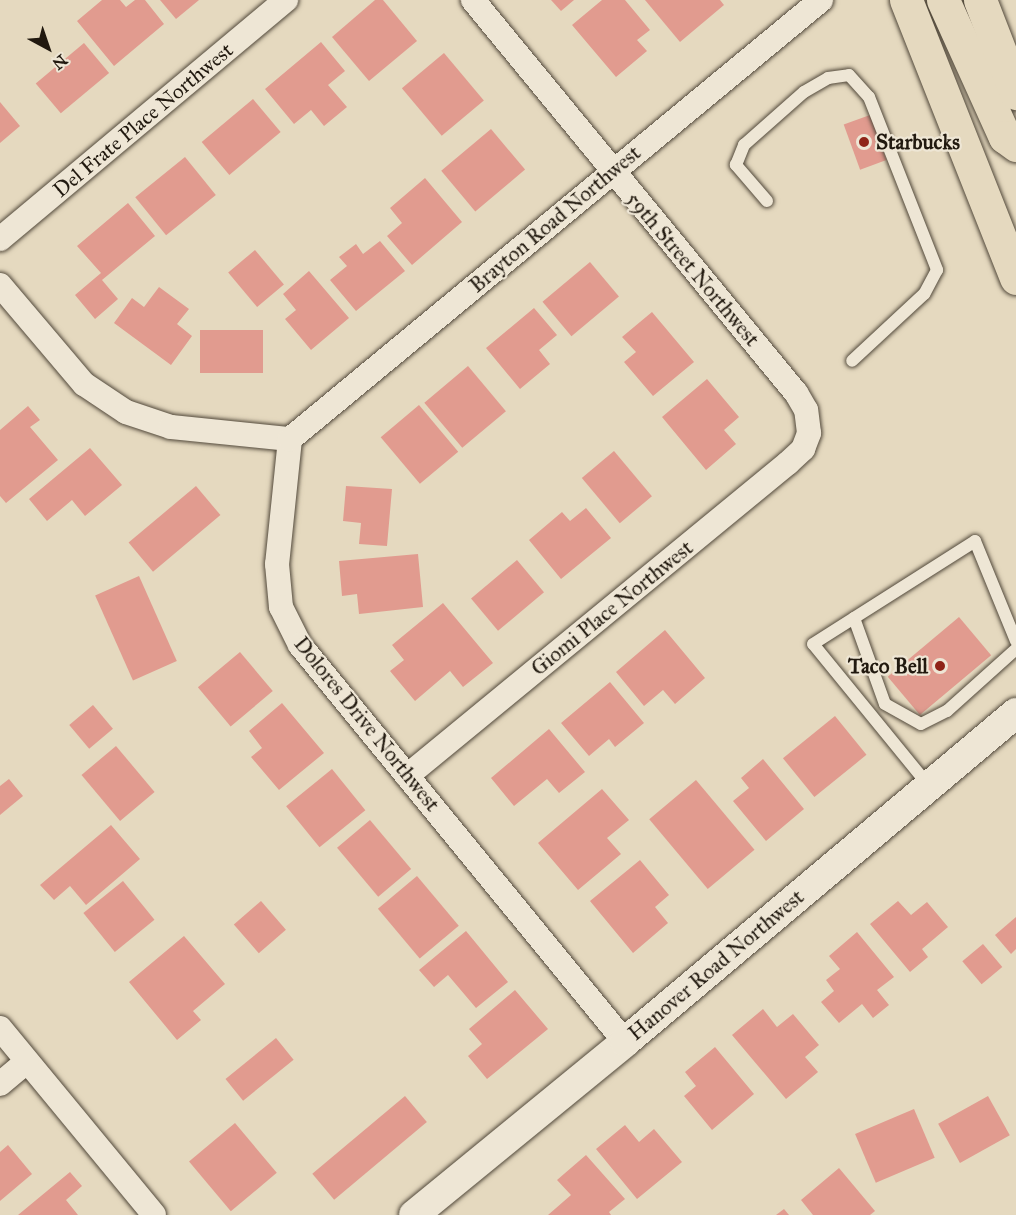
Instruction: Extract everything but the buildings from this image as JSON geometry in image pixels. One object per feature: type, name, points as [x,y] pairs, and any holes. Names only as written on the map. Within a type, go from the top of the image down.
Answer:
[{"type":"main road","points":[[906,0],[1016,278]]},
{"type":"main road","points":[[943,0],[1005,137],[1016,145]]},
{"type":"main road","points":[[980,0],[1016,93]]},
{"type":"street","name":"Del Frate Place Northwest","points":[[0,239],[286,0]]},
{"type":"street","name":"59th Street Northwest","points":[[473,0],[796,393],[806,410],[809,433]]},
{"type":"street","name":"Brayton Road Northwest","points":[[290,439],[821,0]]},
{"type":"street","points":[[0,285],[84,384],[126,412],[171,427],[290,439]]},
{"type":"street","name":"Giomi Place Northwest","points":[[407,776],[788,463],[803,449],[809,433]]},
{"type":"street","name":"Dolores Drive Northwest","points":[[290,439],[277,564],[281,608],[300,645],[625,1042]]},
{"type":"street","name":"Hanover Road Northwest","points":[[414,1215],[625,1042],[1016,713]]},
{"type":"street","points":[[0,1028],[154,1215]]},
{"type":"street","points":[[0,1084],[27,1061]]},
{"type":"lane","points":[[767,201],[736,165],[744,145],[804,92],[828,78],[849,75],[869,97],[937,270],[924,294],[852,361]]},
{"type":"lane","points":[[929,786],[813,644],[975,541],[1016,641]]},
{"type":"lane","points":[[854,618],[885,704],[921,724],[947,711],[1016,649]]},
{"type":"place","name":"Starbucks","points":[[864,142]]},
{"type":"place","name":"Taco Bell","points":[[940,666]]}]
